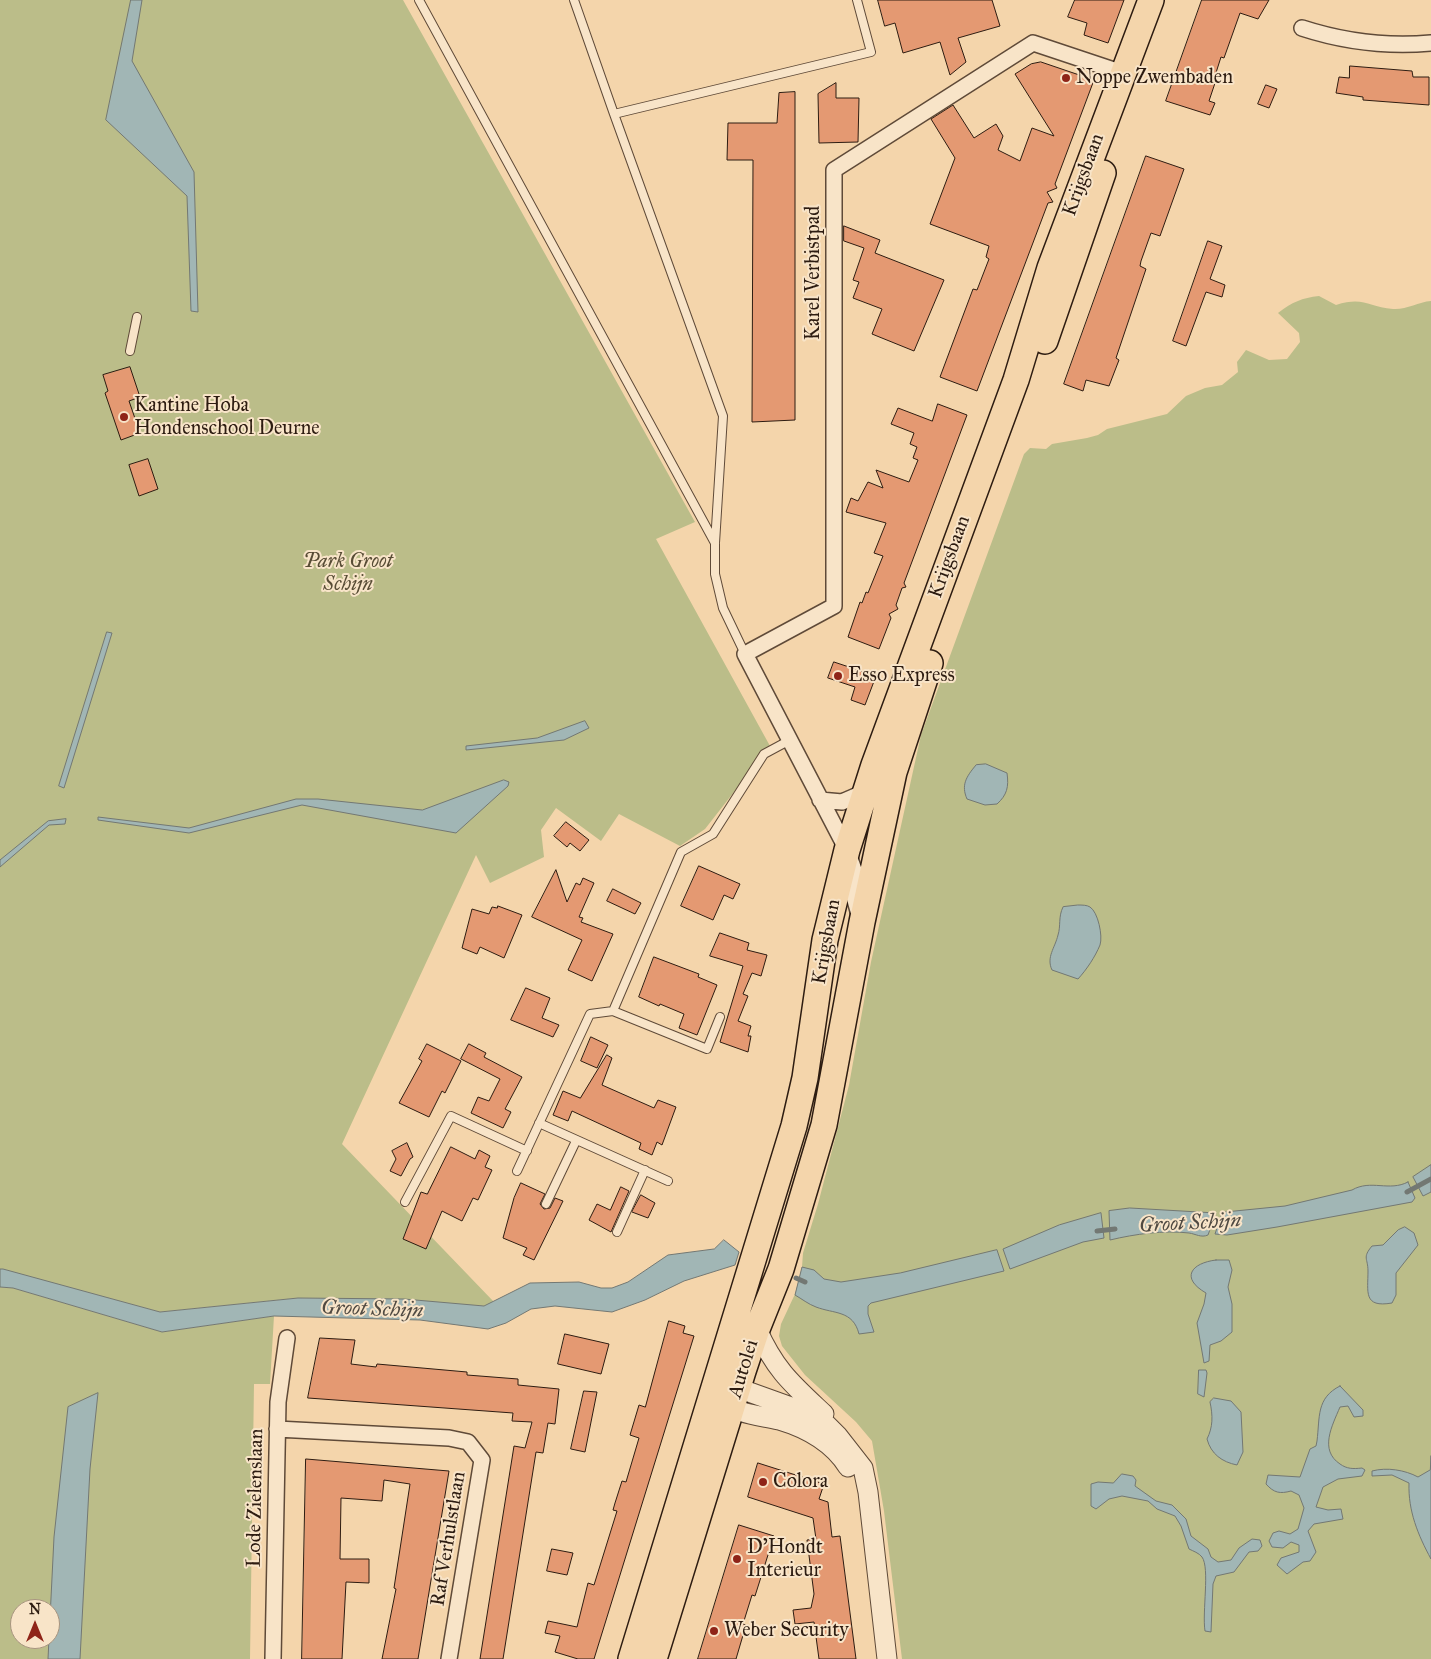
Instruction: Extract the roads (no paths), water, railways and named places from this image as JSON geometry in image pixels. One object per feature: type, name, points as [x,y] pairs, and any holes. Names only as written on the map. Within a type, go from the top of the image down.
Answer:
[{"type":"main road","name":"Krijgsbaan","points":[[794,1126],[805,1078],[825,940],[847,850],[865,792],[1016,380],[1050,268],[1151,0]]},
{"type":"main road","name":"Krijgsbaan","points":[[834,1080],[862,922],[894,772],[912,713],[1098,186],[1169,0]]},
{"type":"main road","name":"Autolei","points":[[654,1659],[756,1329],[781,1269],[824,1125],[834,1080]]},
{"type":"main road","name":"Autolei","points":[[631,1659],[794,1126]]},
{"type":"street","points":[[1302,28],[1328,36],[1367,43],[1397,45],[1431,43]]},
{"type":"street","name":"Karel Verbistpad","points":[[745,654],[834,606],[834,170],[1033,43],[1123,74]]},
{"type":"street","points":[[745,654],[847,850],[854,870],[852,893],[862,922]]},
{"type":"street","points":[[820,800],[842,802],[865,792]]},
{"type":"street","points":[[756,1329],[777,1367],[800,1394],[825,1415],[827,1425]]},
{"type":"street","name":"Lode Zielenslaan","points":[[273,1659],[278,1402],[287,1338]]},
{"type":"street","points":[[712,1392],[735,1399],[802,1410],[827,1425],[863,1468],[887,1659]]},
{"type":"street","points":[[735,1399],[823,1440],[846,1464],[869,1514]]},
{"type":"street","name":"Raf Verhulstlaan","points":[[277,1429],[449,1438],[468,1442],[482,1460],[450,1659]]},
{"type":"lane","points":[[419,0],[715,543]]},
{"type":"lane","points":[[574,0],[723,416],[715,543],[717,592],[745,654]]},
{"type":"lane","points":[[614,114],[871,52],[857,0]]},
{"type":"lane","points":[[130,351],[137,317]]},
{"type":"lane","points":[[613,1011],[681,852],[713,834],[764,754],[790,740]]},
{"type":"lane","points":[[517,1171],[590,1014],[613,1011],[707,1049],[720,1017]]},
{"type":"lane","points":[[405,1202],[451,1116],[526,1151]]},
{"type":"lane","points":[[539,1124],[668,1181]]},
{"type":"lane","points":[[546,1204],[576,1141]]},
{"type":"lane","points":[[617,1232],[645,1170]]},
{"type":"water","points":[[131,0],[142,0],[132,61],[194,172],[198,312],[191,311],[187,196],[106,120]]},
{"type":"water","points":[[107,632],[112,633],[64,788],[59,786]]},
{"type":"water","points":[[585,721],[589,728],[564,740],[466,750],[466,746],[537,738]]},
{"type":"water","points":[[986,764],[1007,773],[1008,782],[1006,790],[997,804],[985,805],[967,799],[965,794],[964,789],[970,773],[976,765]]},
{"type":"water","points":[[504,780],[509,782],[508,786],[456,833],[302,805],[189,833],[98,820],[98,817],[189,828],[296,799],[318,799],[422,810]]},
{"type":"water","points":[[66,819],[65,824],[49,825],[0,867],[0,860],[48,821]]},
{"type":"water","points":[[1078,905],[1090,907],[1093,910],[1099,924],[1101,941],[1096,954],[1078,979],[1052,970],[1050,961],[1059,932],[1063,907]]},
{"type":"water","points":[[1431,1165],[1431,1192],[1423,1196],[1413,1177]]},
{"type":"water","points":[[1408,1182],[1415,1198],[1412,1202],[1277,1227],[1227,1235],[1215,1234],[1222,1213],[1225,1212],[1285,1206],[1359,1187],[1394,1186]]},
{"type":"water","points":[[1130,1208],[1216,1213],[1208,1235],[1205,1236],[1179,1232],[1160,1232],[1110,1240],[1109,1211]]},
{"type":"water","points":[[1101,1213],[1104,1238],[1083,1242],[1010,1269],[1003,1249],[1059,1225]]},
{"type":"water","points":[[1405,1227],[1414,1233],[1418,1245],[1396,1273],[1396,1295],[1392,1303],[1376,1303],[1369,1297],[1368,1292],[1367,1253],[1372,1246],[1383,1245],[1398,1230]]},
{"type":"water","name":"Groot Schijn","points":[[724,1240],[739,1252],[735,1265],[684,1281],[645,1300],[612,1312],[555,1306],[531,1309],[506,1323],[488,1329],[420,1320],[274,1316],[162,1332],[13,1288],[0,1287],[0,1269],[3,1269],[160,1312],[298,1298],[404,1299],[484,1306],[530,1283],[579,1282],[601,1288],[612,1288],[628,1282],[668,1255],[714,1249]]},
{"type":"water","points":[[997,1250],[1004,1271],[871,1303],[868,1306],[868,1314],[874,1332],[859,1334],[856,1326],[848,1317],[816,1307],[795,1295],[802,1267],[814,1270],[824,1279],[841,1282],[900,1273]]},
{"type":"water","points":[[1216,1260],[1229,1260],[1232,1270],[1228,1287],[1232,1304],[1232,1332],[1221,1341],[1210,1345],[1209,1361],[1204,1363],[1197,1323],[1206,1293],[1193,1282],[1191,1277],[1192,1272],[1200,1264]]},
{"type":"water","points":[[1199,1370],[1206,1370],[1207,1373],[1204,1397],[1198,1394]]},
{"type":"water","points":[[1340,1386],[1363,1410],[1363,1416],[1354,1417],[1348,1406],[1340,1407],[1329,1437],[1330,1452],[1343,1466],[1365,1470],[1362,1476],[1338,1479],[1323,1487],[1316,1507],[1328,1510],[1341,1509],[1343,1519],[1314,1524],[1308,1531],[1316,1552],[1310,1561],[1303,1562],[1287,1574],[1277,1565],[1281,1558],[1299,1552],[1299,1545],[1291,1542],[1283,1548],[1272,1547],[1269,1541],[1273,1533],[1279,1531],[1290,1534],[1298,1529],[1304,1508],[1299,1495],[1291,1491],[1277,1492],[1269,1487],[1266,1484],[1268,1475],[1300,1477],[1310,1449],[1316,1446],[1319,1416],[1323,1402],[1332,1391]]},
{"type":"water","points":[[98,1393],[90,1469],[80,1659],[48,1659],[48,1649],[60,1649],[60,1599],[51,1599],[54,1537],[68,1407]]},
{"type":"water","points":[[1214,1398],[1231,1401],[1241,1412],[1243,1452],[1237,1465],[1227,1462],[1214,1453],[1207,1439],[1212,1421],[1210,1402]]},
{"type":"water","points":[[1431,1456],[1431,1559],[1412,1513],[1409,1483],[1392,1475],[1372,1476],[1372,1471],[1396,1470],[1418,1477],[1430,1470]]},
{"type":"water","points":[[1122,1474],[1133,1476],[1136,1480],[1135,1486],[1156,1501],[1172,1505],[1186,1519],[1191,1536],[1208,1549],[1211,1557],[1218,1562],[1231,1560],[1239,1548],[1252,1539],[1260,1540],[1262,1546],[1258,1551],[1249,1552],[1234,1572],[1216,1576],[1213,1584],[1211,1632],[1205,1631],[1204,1623],[1206,1580],[1204,1563],[1201,1556],[1189,1549],[1181,1526],[1175,1516],[1157,1509],[1148,1501],[1122,1496],[1109,1499],[1096,1509],[1091,1506],[1091,1484],[1098,1482],[1113,1483]]},
{"type":"waterway","name":"Groot Schijn","points":[[1407,1192],[1431,1179]]},
{"type":"waterway","name":"Groot Schijn","points":[[1206,1224],[1225,1225]]},
{"type":"waterway","name":"Groot Schijn","points":[[1097,1231],[1115,1229]]},
{"type":"waterway","name":"Groot Schijn","points":[[796,1278],[805,1282]]},
{"type":"place","name":"Noppe Zwembaden","points":[[1066,78]]},
{"type":"place","name":"Kantine Hoba Hondenschool Deurne","points":[[124,417]]},
{"type":"place","name":"Esso Express","points":[[838,676]]},
{"type":"place","name":"Colora","points":[[763,1482]]},
{"type":"place","name":"D'Hondt Interieur","points":[[737,1559]]},
{"type":"place","name":"Weber Security","points":[[714,1631]]},
{"type":"park label","name":"Park Groot Schijn","points":[[348,574]]}]
